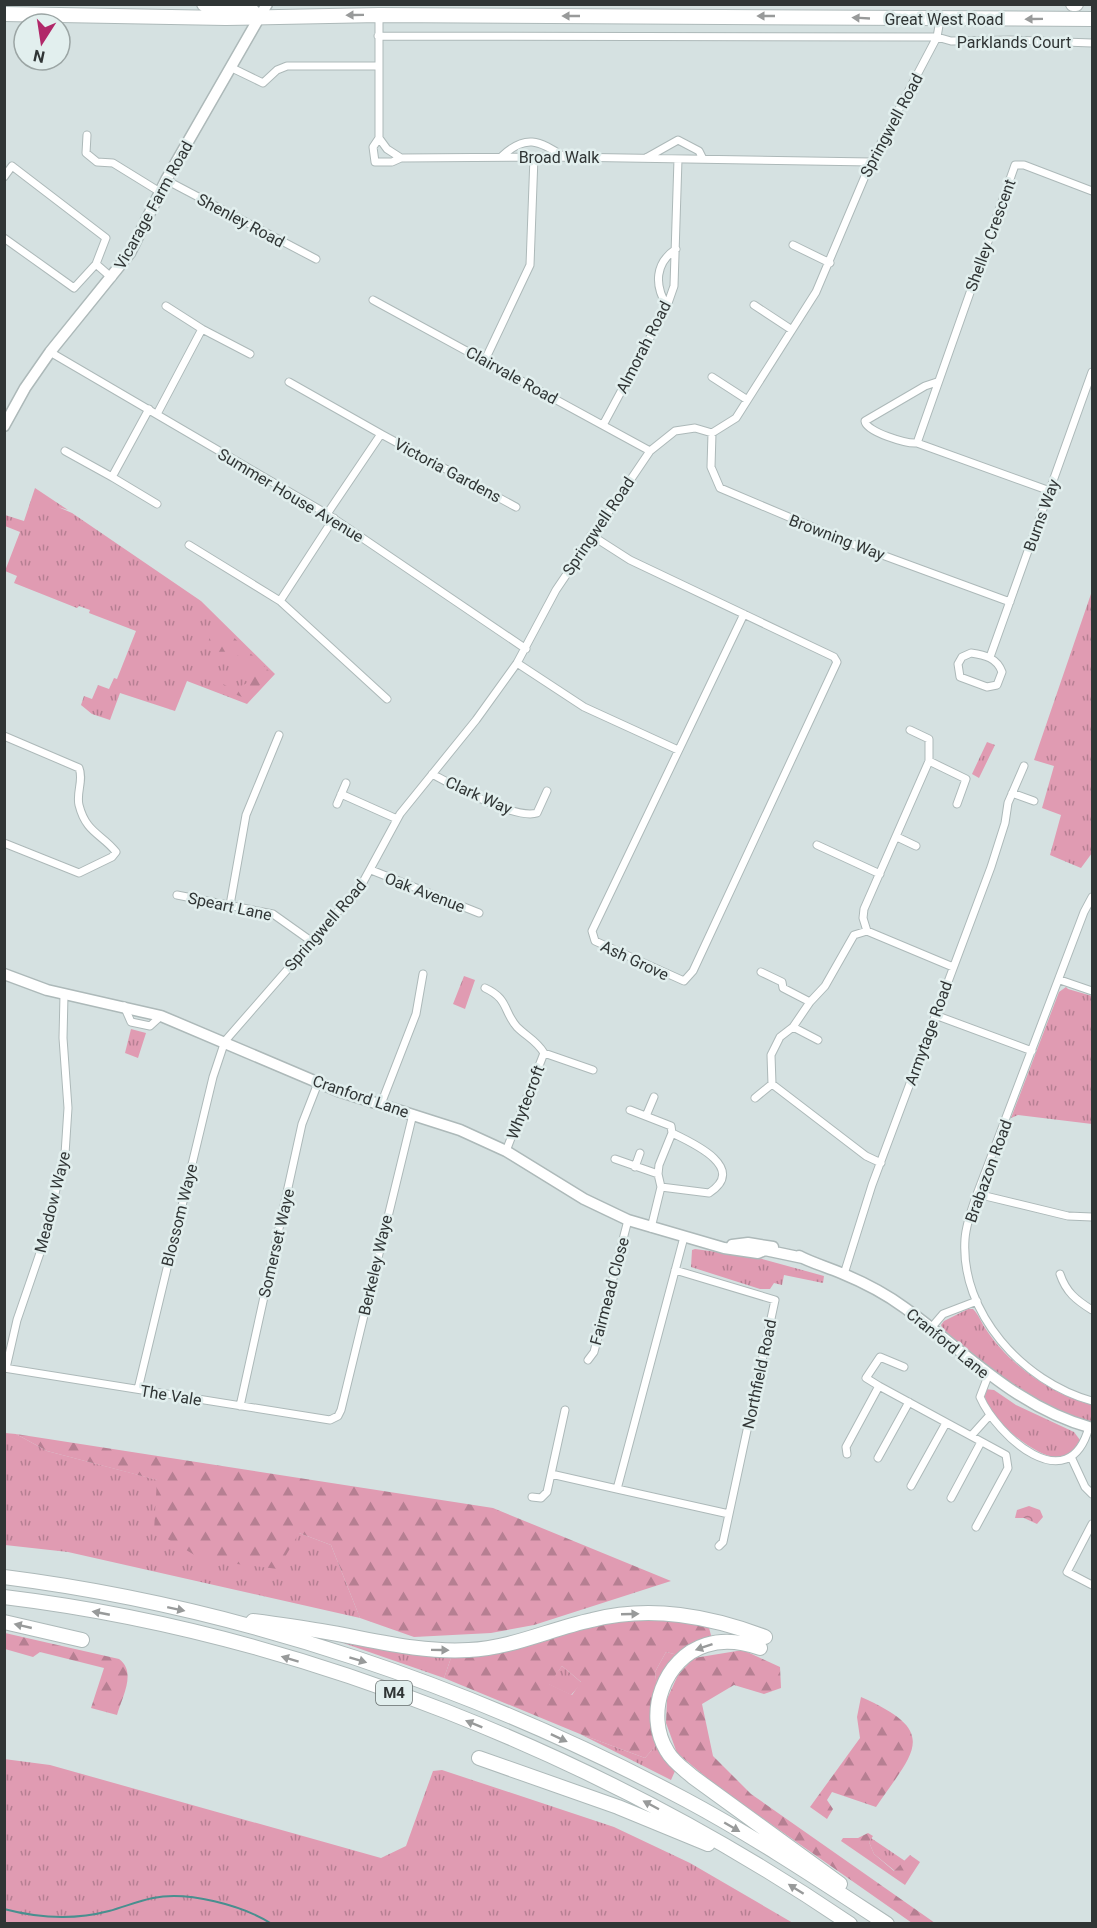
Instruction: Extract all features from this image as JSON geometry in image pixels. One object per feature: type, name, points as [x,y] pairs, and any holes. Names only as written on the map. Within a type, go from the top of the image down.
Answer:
[{"type":"highway","points":[[204,4],[248,7],[258,17]]},
{"type":"highway","name":"Great West Road","points":[[4,14],[258,17],[825,16],[940,20],[1092,19]]},
{"type":"highway","name":"M4","points":[[4,1577],[99,1593],[201,1614],[377,1666],[530,1725],[687,1801],[792,1862],[886,1923]]},
{"type":"highway","name":"M4","points":[[4,1597],[103,1613],[186,1631],[273,1654],[437,1708],[518,1741],[610,1783],[694,1827],[850,1923]]},
{"type":"highway","points":[[201,1614],[436,1650],[470,1650],[515,1644],[592,1620],[623,1614],[664,1613],[701,1617],[763,1643],[707,1644],[694,1650],[673,1670],[666,1680],[657,1707],[657,1722],[667,1751],[693,1777],[797,1851],[891,1923]]},
{"type":"highway","points":[[4,1622],[82,1640]]},
{"type":"highway","name":"M4","points":[[479,1758],[582,1793],[757,1865]]},
{"type":"street","name":"Vicarage Farm Road","points":[[4,426],[25,388],[50,352],[130,253],[166,180],[267,4]]},
{"type":"street","points":[[378,15],[379,138],[387,149],[401,158]]},
{"type":"street","name":"Springwell Road","points":[[225,1041],[362,884],[397,819],[517,663],[556,590],[591,534],[650,451],[675,431],[694,428],[712,433],[736,418],[816,292],[871,162],[937,37],[940,20]]},
{"type":"street","name":"Parklands Court","points":[[378,36],[937,37],[951,41],[1092,43]]},
{"type":"street","points":[[232,68],[263,83],[277,70],[286,66],[378,66]]},
{"type":"street","points":[[87,135],[86,153],[91,159],[113,163],[160,192]]},
{"type":"street","name":"Broad Walk","points":[[379,138],[373,147],[375,162],[392,162],[401,158],[564,157],[871,162]]},
{"type":"street","points":[[645,158],[678,140],[699,151],[703,159]]},
{"type":"street","points":[[501,157],[513,146],[532,141],[544,144],[564,157]]},
{"type":"street","points":[[485,360],[530,265],[534,157]]},
{"type":"street","name":"Almorah Road","points":[[603,424],[667,306],[674,286],[678,159]]},
{"type":"street","name":"Shelley Crescent","points":[[917,443],[1015,165],[1024,165],[1092,190]]},
{"type":"street","points":[[4,177],[12,166],[106,238],[96,264],[74,288],[4,238]]},
{"type":"street","name":"Shenley Road","points":[[166,180],[316,259]]},
{"type":"street","points":[[794,245],[830,263]]},
{"type":"street","points":[[667,306],[659,290],[659,272],[667,255],[676,249]]},
{"type":"street","points":[[96,264],[112,278]]},
{"type":"street","name":"Clairvale Road","points":[[373,300],[650,451]]},
{"type":"street","points":[[754,305],[792,330]]},
{"type":"street","points":[[166,306],[202,329],[250,354]]},
{"type":"street","points":[[157,414],[202,329]]},
{"type":"street","name":"Summer House Avenue","points":[[50,352],[331,516],[526,649]]},
{"type":"street","name":"Burns Way","points":[[990,657],[1092,372]]},
{"type":"street","points":[[712,377],[747,399]]},
{"type":"street","name":"Victoria Gardens","points":[[289,382],[516,507]]},
{"type":"street","points":[[937,382],[925,386],[865,421],[869,429],[909,444],[917,443],[1050,491]]},
{"type":"street","points":[[112,477],[149,409]]},
{"type":"street","name":"Browning Way","points":[[712,433],[711,467],[720,488],[855,545],[1010,602]]},
{"type":"street","name":"Victoria Gardens","points":[[280,601],[381,434]]},
{"type":"street","points":[[65,451],[157,504]]},
{"type":"street","name":"Ash Grove","points":[[591,534],[630,560],[744,614],[834,657],[837,662],[837,667],[693,971],[684,981],[595,941],[592,931],[744,614]]},
{"type":"street","points":[[189,545],[280,601],[387,699]]},
{"type":"street","points":[[971,653],[990,657],[999,664],[1002,672],[1001,679],[995,686],[987,687],[967,681],[957,670],[962,657],[971,653]]},
{"type":"street","points":[[517,663],[584,707],[678,750]]},
{"type":"street","points":[[867,931],[862,918],[864,909],[929,761],[929,739],[910,730]]},
{"type":"street","points":[[230,905],[246,815],[279,735]]},
{"type":"street","points":[[4,736],[79,768],[82,775],[80,806],[95,835],[116,852],[112,857],[79,873],[4,843]]},
{"type":"street","points":[[929,761],[966,779],[957,804]]},
{"type":"street","name":"Armytage Road","points":[[844,1274],[881,1163],[952,966],[991,867],[1012,793],[1024,766]]},
{"type":"street","name":"Clark Way","points":[[432,774],[483,799],[528,815],[537,813],[548,791]]},
{"type":"street","points":[[337,804],[346,783]]},
{"type":"street","points":[[1012,793],[1034,801]]},
{"type":"street","points":[[341,794],[397,819]]},
{"type":"street","points":[[897,837],[916,846]]},
{"type":"street","points":[[817,845],[880,874]]},
{"type":"street","name":"Oak Avenue","points":[[371,870],[479,913]]},
{"type":"street","name":"Speart Lane","points":[[177,895],[273,914],[311,941]]},
{"type":"street","name":"Brabazon Road","points":[[1092,897],[1084,912],[977,1194],[965,1238],[967,1272],[977,1301],[1000,1339],[1022,1363],[1049,1383],[1092,1401]]},
{"type":"street","points":[[772,1084],[771,1055],[780,1037],[793,1027],[810,1002],[825,986],[854,935],[867,931],[952,966]]},
{"type":"street","points":[[761,972],[782,981],[783,988],[810,1002]]},
{"type":"street","name":"Cranford Lane","points":[[4,974],[64,995],[161,1016],[225,1041],[318,1083],[413,1114],[506,1150],[584,1198],[628,1220],[724,1248],[758,1252],[765,1250],[804,1258],[844,1274],[896,1302],[988,1376],[1034,1404],[1090,1428]]},
{"type":"street","points":[[381,1104],[416,1014],[423,974]]},
{"type":"street","points":[[1060,980],[1092,991]]},
{"type":"street","name":"Whytecroft","points":[[485,988],[502,998],[515,1024],[537,1042],[544,1053],[593,1070]]},
{"type":"street","name":"Meadow Waye","points":[[5,1368],[17,1320],[40,1252],[65,1154],[68,1108],[63,1038],[64,995]]},
{"type":"street","points":[[935,1015],[1032,1051]]},
{"type":"street","points":[[793,1027],[818,1040]]},
{"type":"street","name":"Blossom Waye","points":[[138,1389],[213,1077],[225,1041]]},
{"type":"street","name":"Whytecroft","points":[[506,1150],[544,1053]]},
{"type":"street","name":"Somerset Waye","points":[[240,1406],[302,1124],[318,1083]]},
{"type":"street","points":[[772,1084],[866,1156],[881,1163]]},
{"type":"street","points":[[756,1098],[772,1084]]},
{"type":"street","points":[[646,1116],[654,1097]]},
{"type":"street","points":[[630,1110],[671,1126],[672,1133],[658,1174],[661,1187],[651,1228]]},
{"type":"street","name":"Berkeley Waye","points":[[338,1416],[413,1114]]},
{"type":"street","points":[[661,1187],[710,1193],[717,1188],[722,1176],[723,1169],[718,1161],[693,1143],[672,1133]]},
{"type":"street","points":[[634,1167],[640,1153]]},
{"type":"street","points":[[615,1159],[658,1174]]},
{"type":"street","points":[[977,1194],[1068,1216],[1092,1216]]},
{"type":"street","name":"Fairmead Close","points":[[588,1360],[594,1352],[628,1220]]},
{"type":"street","points":[[617,1489],[684,1237]]},
{"type":"street","name":"Northfield Road","points":[[675,1270],[775,1300],[723,1542],[719,1546]]},
{"type":"street","points":[[1060,1274],[1065,1288],[1078,1302],[1092,1310]]},
{"type":"street","points":[[931,1328],[943,1314],[977,1301]]},
{"type":"street","points":[[904,1367],[880,1357],[866,1378],[1006,1455],[1009,1461],[1008,1468],[976,1527]]},
{"type":"street","name":"The Vale","points":[[5,1368],[330,1420],[338,1416]]},
{"type":"street","points":[[988,1376],[980,1397],[989,1416],[1011,1437],[1043,1458],[1058,1462],[1072,1459],[1082,1448],[1090,1428]]},
{"type":"street","points":[[847,1454],[846,1447],[879,1386]]},
{"type":"street","points":[[878,1458],[909,1402]]},
{"type":"street","points":[[532,1497],[541,1498],[545,1495],[565,1410]]},
{"type":"street","points":[[971,1436],[989,1416]]},
{"type":"street","points":[[911,1486],[946,1423]]},
{"type":"street","points":[[951,1498],[981,1442]]},
{"type":"street","points":[[1072,1459],[1085,1486],[1092,1494]]},
{"type":"street","points":[[551,1474],[729,1514]]},
{"type":"street","points":[[1092,1524],[1068,1572],[1092,1585]]},
{"type":"green space","points":[[35,488],[68,510],[58,507],[72,513],[201,601],[275,674],[247,704],[187,681],[175,711],[120,693],[110,720],[92,714],[81,705],[84,696],[92,699],[98,685],[109,689],[114,678],[117,679],[136,631],[89,613],[90,610],[79,606],[77,608],[14,583],[17,576],[5,571],[20,532],[5,526],[5,515],[24,521]]},
{"type":"green space","points":[[1092,591],[1092,853],[1081,868],[1050,855],[1061,815],[1042,808],[1054,766],[1034,760]]},
{"type":"green space","points":[[223,627],[271,673],[247,699],[227,691],[223,684],[234,690],[247,683],[254,675],[246,663],[233,653],[214,652],[207,646],[212,631]]},
{"type":"green space","points":[[987,742],[995,745],[979,778],[972,774]]},
{"type":"green space","points":[[464,976],[475,980],[465,1009],[453,1004]]},
{"type":"green space","points":[[1066,987],[1092,996],[1092,1124],[1018,1115],[1011,1118],[1059,992]]},
{"type":"green space","points":[[131,1029],[146,1033],[138,1058],[125,1053]]},
{"type":"green space","points":[[692,1250],[755,1257],[824,1276],[823,1283],[784,1275],[782,1285],[774,1283],[770,1289],[760,1289],[691,1267]]},
{"type":"green space","points":[[968,1309],[973,1309],[995,1341],[1019,1366],[1046,1386],[1092,1405],[1092,1422],[1031,1396],[994,1371],[943,1329],[941,1325],[944,1321]]},
{"type":"green space","points":[[985,1389],[994,1390],[1016,1405],[1074,1432],[1080,1440],[1072,1452],[1064,1457],[1041,1453],[1027,1445],[1001,1423],[985,1399]]},
{"type":"green space","points":[[5,1433],[16,1434],[47,1451],[158,1480],[331,1545],[360,1618],[68,1552],[5,1545]]},
{"type":"green space","points":[[16,1434],[493,1508],[671,1581],[534,1625],[491,1633],[414,1637],[360,1618],[331,1545],[299,1533],[278,1569],[203,1560],[154,1531],[157,1480],[47,1451]]},
{"type":"green space","points":[[1029,1506],[1040,1510],[1043,1517],[1037,1524],[1024,1518],[1015,1518],[1017,1510]]},
{"type":"green space","points":[[660,1617],[708,1624],[712,1639],[678,1655],[666,1652],[655,1672],[657,1687],[651,1710],[657,1744],[645,1758],[444,1678],[452,1655],[609,1621]],"holes":[[[562,1666],[581,1682],[572,1695],[549,1684]]]},
{"type":"green space","points":[[5,1633],[119,1659],[124,1664],[128,1678],[117,1715],[91,1708],[104,1668],[40,1652],[33,1657],[5,1649]]},
{"type":"green space","points":[[323,1636],[452,1655],[444,1678]]},
{"type":"green space","points":[[743,1650],[780,1667],[781,1688],[764,1694],[734,1685],[702,1704],[713,1756],[751,1794],[935,1923],[912,1923],[718,1787],[677,1753],[666,1723],[667,1699],[678,1675],[694,1658]]},
{"type":"green space","points":[[666,1652],[678,1655],[657,1687],[655,1672]]},
{"type":"green space","points":[[562,1666],[582,1683],[571,1695],[548,1684]]},
{"type":"green space","points":[[861,1697],[886,1709],[902,1721],[911,1732],[913,1744],[901,1771],[876,1807],[832,1792],[827,1800],[833,1809],[827,1819],[810,1807],[860,1738],[857,1717]]},
{"type":"green space","points":[[580,1734],[645,1758],[657,1744],[675,1771],[671,1780]]},
{"type":"green space","points":[[4,1759],[50,1765],[381,1858],[406,1846],[433,1771],[442,1770],[614,1827],[690,1863],[793,1923],[5,1923]]},
{"type":"green space","points":[[868,1833],[873,1836],[869,1842],[874,1854],[894,1871],[910,1855],[920,1862],[905,1885],[841,1841],[843,1838],[858,1838]]},
{"type":"green space","points":[[871,1838],[905,1861],[895,1871],[874,1854],[869,1842]]},
{"type":"waterway","points":[[4,1909],[43,1916],[70,1917],[96,1914],[153,1898],[182,1896],[214,1901],[246,1911],[272,1924]]}]
